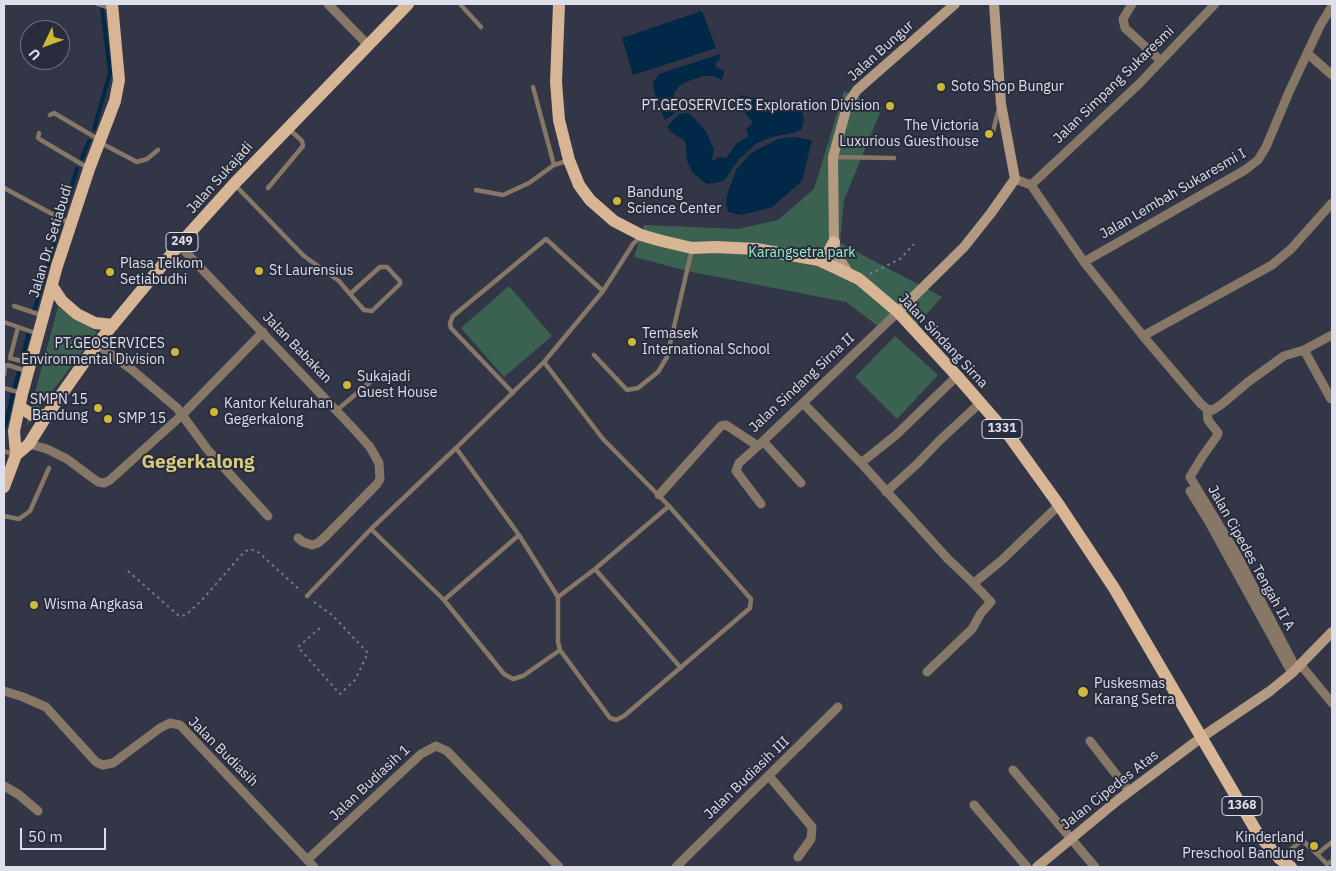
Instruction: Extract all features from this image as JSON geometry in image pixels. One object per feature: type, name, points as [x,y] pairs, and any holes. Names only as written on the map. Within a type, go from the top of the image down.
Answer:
[{"type":"main road","name":"Jalan Sukajadi","points":[[10,453],[29,444],[97,344],[179,245],[366,44],[408,4]]},
{"type":"main road","name":"Jalan Sindang Sirna","points":[[559,4],[556,82],[559,120],[569,160],[580,185],[590,200],[614,222],[641,235],[692,248],[756,249],[819,260],[854,276],[898,312],[1010,437],[1094,556],[1202,737]]},
{"type":"main road","name":"Jalan Dr. Setiabudi","points":[[4,487],[22,394],[52,286],[70,224],[115,101],[119,80],[113,6]]},
{"type":"main road","points":[[819,260],[826,256],[834,242]]},
{"type":"main road","points":[[52,286],[62,301],[77,314],[95,323],[113,325]]},
{"type":"main road","points":[[20,407],[32,414],[47,415]]},
{"type":"main road","name":"1368","points":[[1202,737],[1258,834],[1280,859],[1291,867]]},
{"type":"street","points":[[328,4],[366,44]]},
{"type":"street","name":"Jalan Bungur","points":[[854,276],[837,255],[834,242],[833,157],[848,103],[857,90],[955,4]]},
{"type":"street","points":[[898,312],[964,247],[1015,179],[1001,104],[994,4]]},
{"type":"street","points":[[1132,4],[1123,19],[1125,28],[1162,61]]},
{"type":"street","name":"Jalan Simpang Sukaresmi","points":[[1031,185],[1139,84],[1215,4]]},
{"type":"street","name":"Jalan Lembah Sukaresmi I","points":[[1084,262],[1245,170],[1258,160],[1262,155],[1320,26],[1332,6]]},
{"type":"street","points":[[1307,54],[1332,75]]},
{"type":"street","points":[[1015,179],[1031,185],[1084,262],[1207,409],[1213,410],[1222,404],[1284,356],[1304,350],[1332,335]]},
{"type":"street","points":[[1144,336],[1272,265],[1291,249],[1332,203]]},
{"type":"street","name":"Jalan Babakan","points":[[179,245],[337,410],[370,447],[379,463],[380,479],[318,543],[307,544],[298,538]]},
{"type":"street","name":"Jalan Sindang Sirna II","points":[[660,495],[721,426],[726,425],[761,444],[898,312]]},
{"type":"street","points":[[29,444],[47,449],[67,459],[98,482],[104,483],[110,480],[182,415],[263,332]]},
{"type":"street","points":[[97,344],[153,387],[182,415],[207,449],[268,516]]},
{"type":"street","points":[[1304,350],[1331,399]]},
{"type":"street","points":[[861,463],[896,435],[957,376]]},
{"type":"street","points":[[803,403],[861,463],[946,558],[974,583],[990,602],[972,628],[927,672]]},
{"type":"street","points":[[886,492],[980,403]]},
{"type":"street","name":"Jalan Cipedes Tengah II A","points":[[1207,409],[1208,420],[1218,433],[1190,476],[1192,485],[1236,554],[1296,669],[1332,703]]},
{"type":"street","points":[[761,504],[736,471],[739,463],[761,444],[800,482]]},
{"type":"street","points":[[974,583],[998,561],[1002,560],[1059,506]]},
{"type":"street","name":"Jalan Cipedes Atas","points":[[1037,867],[1130,791],[1202,737],[1270,691],[1296,669],[1332,632]]},
{"type":"street","name":"Jalan Budiasih","points":[[4,691],[46,707],[96,762],[103,765],[113,763],[160,728],[170,723],[180,725],[311,864]]},
{"type":"street","name":"Jalan Budiasih III","points":[[676,867],[838,707]]},
{"type":"street","points":[[1090,741],[1130,791]]},
{"type":"street","name":"Jalan Budiasih 1","points":[[311,864],[421,754],[436,746],[447,751],[559,867]]},
{"type":"street","points":[[1013,770],[1095,867]]},
{"type":"street","points":[[769,776],[812,827],[811,839],[798,857]]},
{"type":"street","points":[[4,786],[18,794],[38,811]]},
{"type":"street","points":[[974,805],[1027,867]]},
{"type":"lane","points":[[98,4],[113,6]]},
{"type":"lane","points":[[460,4],[481,27]]},
{"type":"lane","points":[[533,87],[554,165]]},
{"type":"lane","points":[[992,135],[997,112],[1001,104]]},
{"type":"lane","points":[[50,115],[54,113],[138,162],[147,159],[158,150]]},
{"type":"lane","points":[[268,188],[303,146],[302,141],[288,127]]},
{"type":"lane","points":[[39,133],[38,138],[89,169]]},
{"type":"lane","points":[[833,157],[894,158]]},
{"type":"lane","points":[[476,190],[503,195],[529,183],[554,165],[569,160]]},
{"type":"lane","points":[[234,184],[304,256],[339,281],[350,294],[364,310],[372,311],[400,284],[400,281],[387,267],[380,266],[350,294]]},
{"type":"lane","points":[[4,188],[70,224]]},
{"type":"lane","points":[[306,596],[372,529],[544,362],[603,291],[633,244],[641,235]]},
{"type":"lane","points":[[513,393],[451,328],[450,323],[453,316],[546,239],[603,291]]},
{"type":"lane","points":[[594,355],[627,390],[638,388],[658,372],[667,357],[692,248]]},
{"type":"lane","points":[[14,306],[44,316]]},
{"type":"lane","points":[[4,322],[39,334]]},
{"type":"lane","points":[[18,327],[10,358],[29,368]]},
{"type":"lane","points":[[456,448],[519,535],[558,597],[558,642],[560,650],[610,718],[616,720],[624,716],[750,608],[751,599],[660,495],[603,440],[544,362]]},
{"type":"lane","points":[[4,375],[8,365],[29,368]]},
{"type":"lane","points":[[337,410],[376,377]]},
{"type":"lane","points":[[4,388],[22,394]]},
{"type":"lane","points":[[4,516],[19,518],[30,511],[49,468]]},
{"type":"lane","points":[[558,597],[595,569],[669,506]]},
{"type":"lane","points":[[372,529],[444,600],[504,674],[513,679],[523,676],[560,650]]},
{"type":"lane","points":[[444,600],[519,535]]},
{"type":"lane","points":[[595,569],[681,668]]},
{"type":"lane","points":[[1280,859],[1302,840],[1326,864],[1332,861]]},
{"type":"lane","points":[[1317,854],[1332,842]]},
{"type":"path","points":[[854,276],[900,259],[914,244]]},
{"type":"path","points":[[128,571],[174,613],[179,616],[186,615],[202,600],[244,552],[250,549],[258,551],[306,596],[332,615],[368,653],[355,680],[340,694],[298,647],[322,627]]},
{"type":"green space","name":"Karangsetra park","points":[[844,91],[882,108],[844,200],[840,243],[942,297],[914,328],[896,309],[879,327],[846,302],[692,272],[634,257],[644,225],[738,229],[778,220],[814,189]]},
{"type":"green space","points":[[509,286],[552,336],[504,377],[461,328]]},
{"type":"green space","points":[[58,307],[97,332],[26,426]]},
{"type":"green space","points":[[895,336],[938,375],[897,419],[855,377]]},
{"type":"water","points":[[702,11],[716,48],[633,75],[622,38]]},
{"type":"water","points":[[720,54],[719,61],[715,63],[716,67],[724,71],[722,80],[713,76],[703,76],[678,87],[674,94],[673,102],[675,113],[665,120],[656,99],[653,83],[659,74]]},
{"type":"water","points":[[738,95],[795,105],[802,110],[804,120],[802,129],[757,143],[739,159],[724,181],[707,184],[693,173],[687,161],[684,140],[672,133],[667,127],[679,114],[689,113],[706,131],[714,150],[712,160],[719,157],[726,158],[737,143],[749,136],[746,130],[753,122],[745,113],[749,106]]},
{"type":"water","points":[[793,137],[812,140],[802,181],[772,207],[742,215],[728,212],[726,204],[727,195],[736,170],[751,153],[778,139]]},
{"type":"waterway","points":[[94,129],[110,73],[102,7]]},
{"type":"waterway","points":[[82,158],[89,141]]},
{"type":"waterway","points":[[62,218],[77,169]]},
{"type":"waterway","points":[[34,311],[61,221]]},
{"type":"waterway","points":[[22,359],[29,332]]},
{"type":"waterway","points":[[14,390],[19,371]]},
{"type":"waterway","points":[[5,427],[13,393]]},
{"type":"place","name":"Soto Shop Bungur","points":[[941,87]]},
{"type":"place","name":"PT.GEOSERVICES Exploration Division","points":[[890,106]]},
{"type":"place","name":"The Victoria Luxurious Guesthouse","points":[[989,134]]},
{"type":"place","name":"Bandung Science Center","points":[[617,201]]},
{"type":"place","name":"St Laurensius","points":[[259,271]]},
{"type":"place","name":"Plasa Telkom Setiabudhi","points":[[110,272]]},
{"type":"place","name":"Temasek International School","points":[[632,342]]},
{"type":"place","name":"PT.GEOSERVICES Environmental Division","points":[[175,352]]},
{"type":"place","name":"Sukajadi Guest House","points":[[347,385]]},
{"type":"place","name":"SMPN 15 Bandung","points":[[98,408]]},
{"type":"place","name":"Kantor Kelurahan Gegerkalong","points":[[214,412]]},
{"type":"place","name":"SMP 15","points":[[108,419]]},
{"type":"place","name":"Wisma Angkasa","points":[[34,605]]},
{"type":"place","name":"Puskesmas Karang Setra","points":[[1083,692]]},
{"type":"place","name":"Kinderland Preschool Bandung","points":[[1314,846]]},
{"type":"district","name":"Gegerkalong","points":[[198,463]]}]
